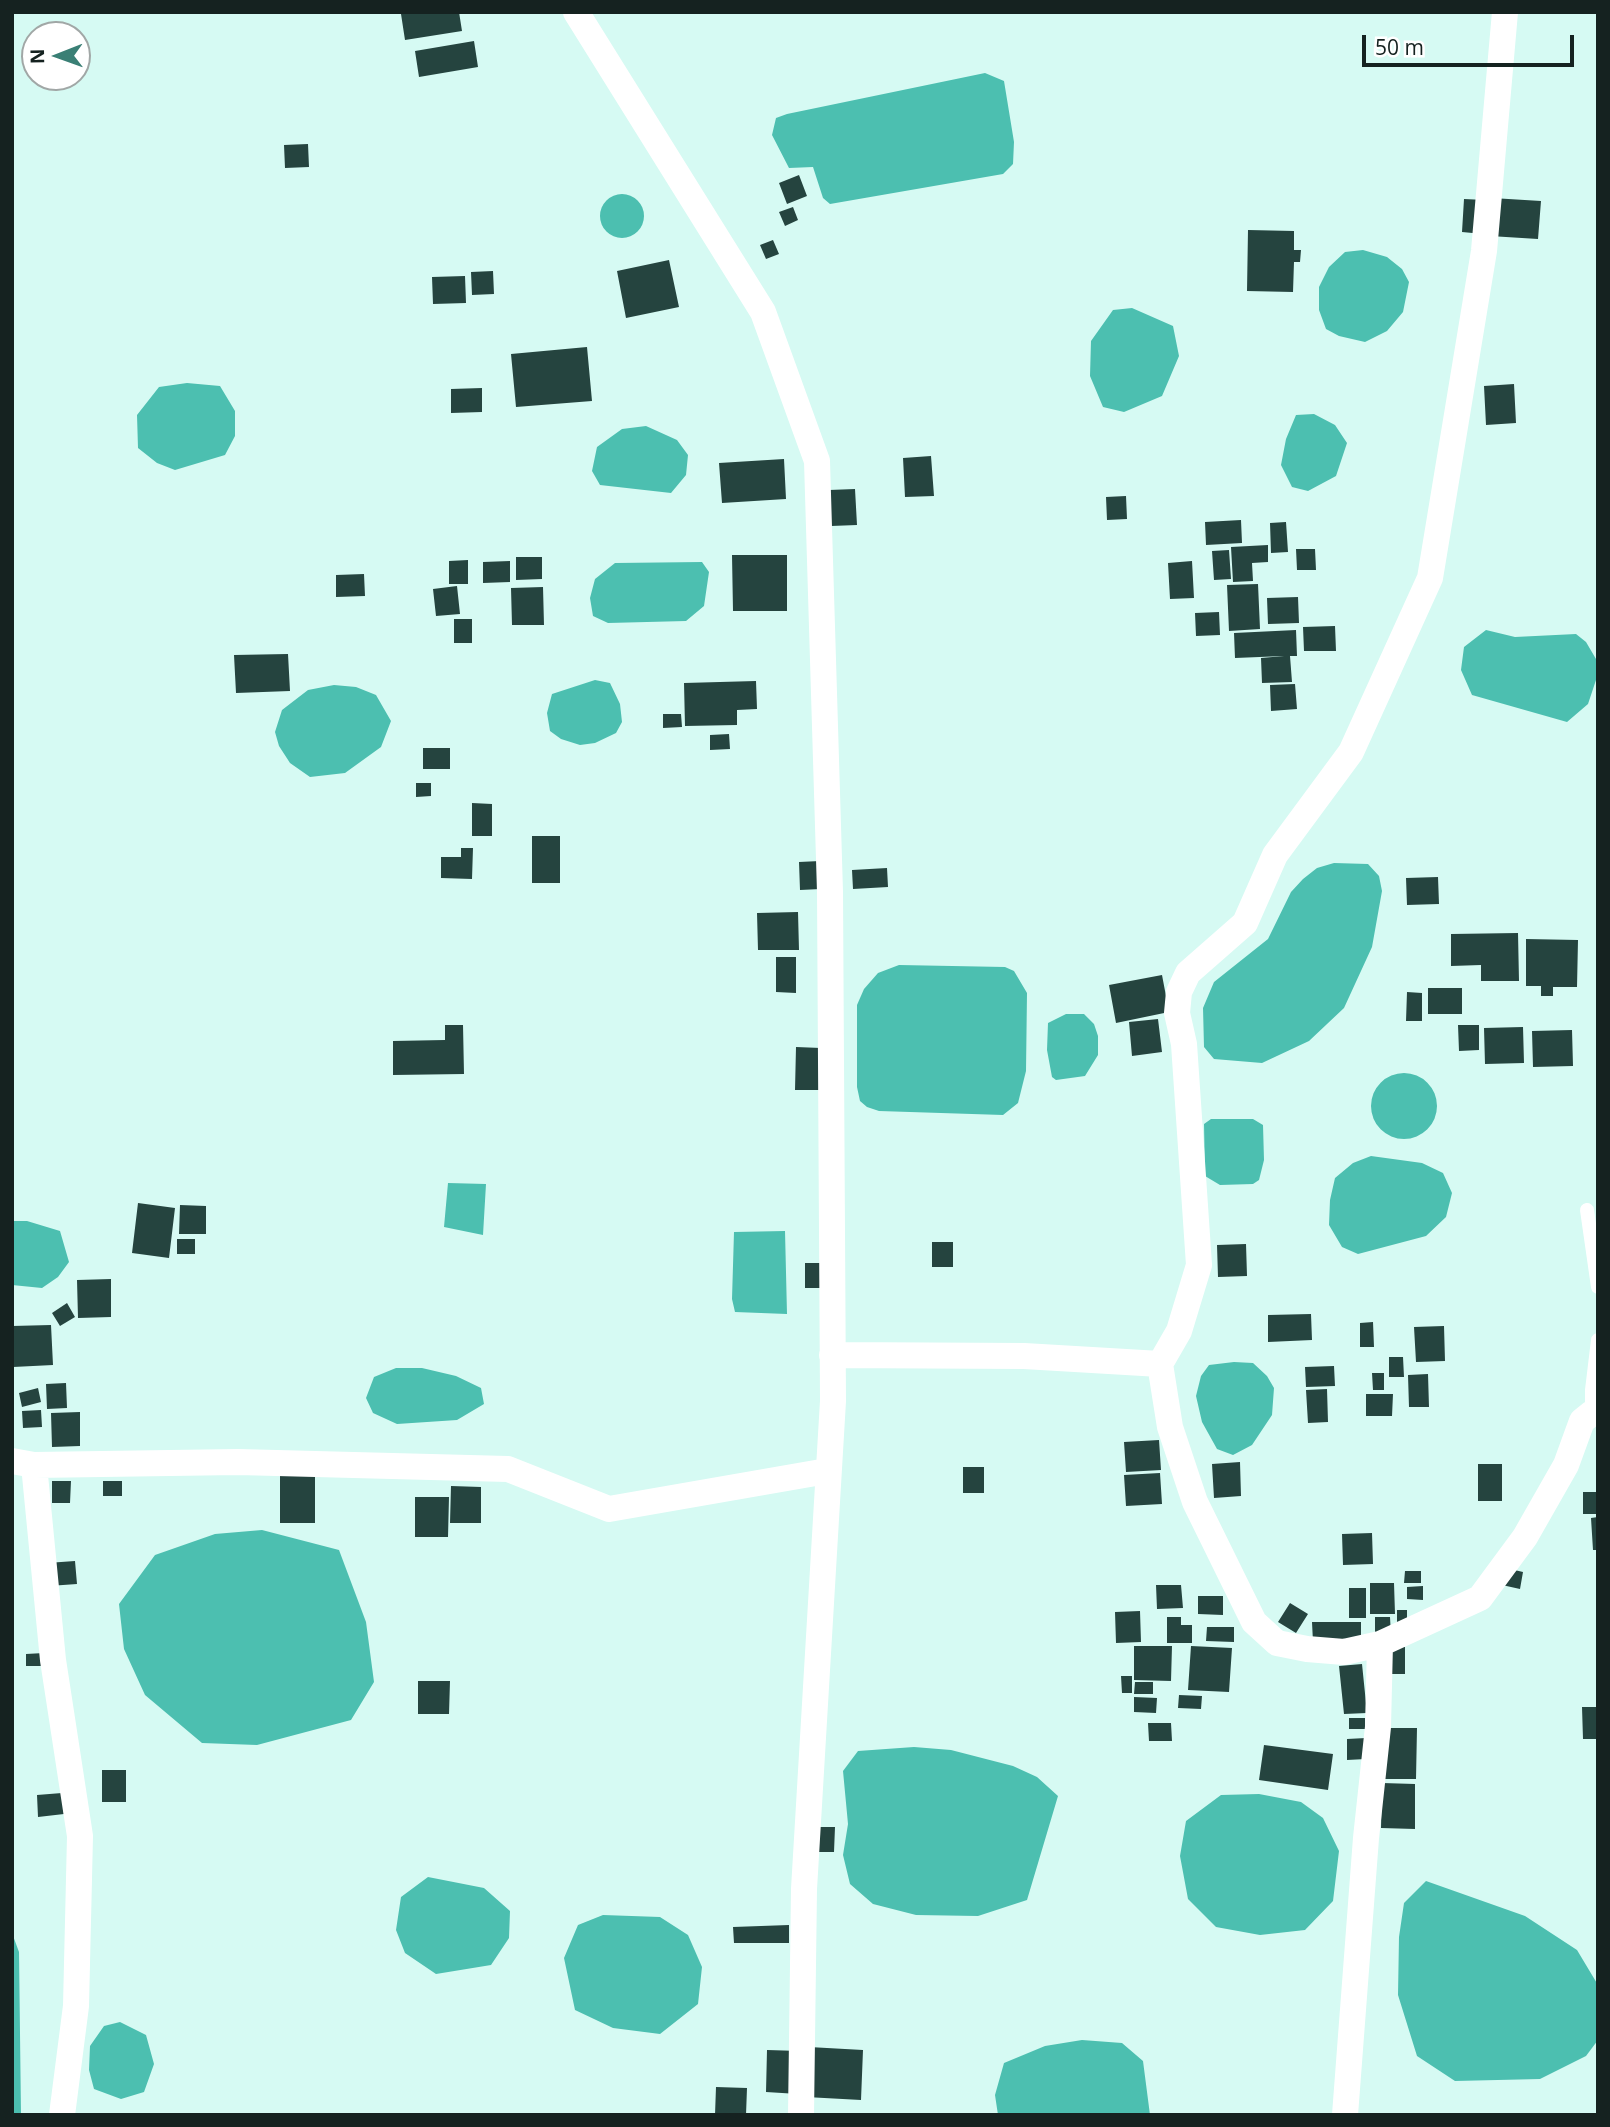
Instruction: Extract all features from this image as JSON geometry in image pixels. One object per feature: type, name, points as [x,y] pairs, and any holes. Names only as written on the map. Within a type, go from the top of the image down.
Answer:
[{"type":"street","points":[[576,12],[763,312],[817,461],[831,892],[832,1355],[804,1889],[801,2115]]},
{"type":"street","points":[[1505,12],[1484,251],[1430,578],[1351,752],[1275,855],[1245,923],[1188,973],[1179,992],[1177,1013],[1184,1044],[1199,1265],[1179,1331],[1160,1364],[1170,1427],[1195,1502],[1254,1622],[1277,1643],[1307,1649],[1344,1652],[1380,1644],[1480,1598],[1525,1537],[1566,1465],[1582,1421],[1595,1413]]},
{"type":"street","points":[[832,1355],[1024,1356],[1160,1364]]},
{"type":"street","points":[[62,2115],[76,2006],[80,1836],[23,1463],[238,1462],[508,1469],[609,1509],[827,1471]]},
{"type":"street","points":[[1345,2115],[1366,1838],[1378,1727],[1380,1644]]},
{"type":"lane","points":[[1587,1210],[1598,1287]]},
{"type":"lane","points":[[1595,1413],[1591,1390],[1598,1340]]},
{"type":"shaded area","points":[[985,73],[1004,81],[1014,142],[1013,164],[1003,174],[830,204],[823,198],[813,167],[789,168],[772,135],[776,118],[787,114]]},
{"type":"shaded area","points":[[622,194],[638,200],[644,216],[638,232],[622,238],[606,232],[600,216],[606,200]]},
{"type":"shaded area","points":[[1363,250],[1387,257],[1402,269],[1409,282],[1403,312],[1387,331],[1365,342],[1339,336],[1326,329],[1319,310],[1319,287],[1329,267],[1345,252]]},
{"type":"shaded area","points":[[1132,308],[1173,326],[1179,356],[1162,396],[1124,412],[1103,407],[1090,376],[1091,341],[1113,310]]},
{"type":"shaded area","points":[[187,383],[220,386],[235,411],[235,436],[225,455],[175,470],[157,463],[138,448],[137,415],[159,387]]},
{"type":"shaded area","points":[[1314,414],[1335,425],[1347,443],[1336,476],[1308,491],[1292,487],[1281,465],[1286,439],[1296,415]]},
{"type":"shaded area","points":[[646,426],[677,440],[688,455],[686,475],[671,493],[600,485],[592,471],[597,447],[622,429]]},
{"type":"shaded area","points":[[702,562],[709,572],[704,606],[686,621],[608,623],[593,616],[590,598],[595,579],[615,563]]},
{"type":"shaded area","points":[[1486,630],[1515,637],[1576,634],[1586,642],[1596,659],[1596,680],[1588,704],[1567,722],[1472,695],[1461,670],[1464,647]]},
{"type":"shaded area","points":[[595,680],[610,683],[620,704],[622,722],[616,733],[595,743],[580,745],[561,739],[550,731],[547,713],[552,694]]},
{"type":"shaded area","points":[[334,685],[356,687],[376,695],[391,721],[381,747],[345,773],[310,777],[290,763],[279,746],[275,732],[282,710],[308,690]]},
{"type":"shaded area","points":[[1334,863],[1368,864],[1379,876],[1382,891],[1372,947],[1344,1008],[1309,1041],[1262,1063],[1214,1059],[1204,1047],[1203,1008],[1214,982],[1268,939],[1291,892],[1303,879],[1317,868]]},
{"type":"shaded area","points":[[899,965],[1005,967],[1014,971],[1027,993],[1026,1071],[1018,1103],[1003,1115],[879,1111],[860,1101],[857,1087],[857,1005],[864,989],[878,973]]},
{"type":"shaded area","points":[[1066,1014],[1084,1014],[1094,1024],[1098,1036],[1098,1055],[1085,1076],[1056,1080],[1052,1077],[1047,1050],[1048,1023]]},
{"type":"shaded area","points":[[1398,1073],[1410,1073],[1422,1078],[1432,1088],[1437,1106],[1435,1119],[1422,1134],[1410,1139],[1398,1139],[1386,1134],[1376,1124],[1371,1112],[1371,1100],[1376,1088],[1386,1078]]},
{"type":"shaded area","points":[[1211,1119],[1253,1119],[1263,1125],[1264,1160],[1259,1180],[1253,1184],[1220,1185],[1205,1176],[1204,1124]]},
{"type":"shaded area","points":[[1371,1156],[1422,1163],[1443,1173],[1452,1193],[1446,1217],[1426,1236],[1358,1254],[1342,1247],[1329,1225],[1330,1200],[1335,1178],[1353,1163]]},
{"type":"shaded area","points":[[448,1183],[486,1184],[483,1235],[444,1227]]},
{"type":"shaded area","points":[[12,1221],[27,1221],[60,1231],[69,1262],[58,1277],[42,1288],[12,1285]]},
{"type":"shaded area","points":[[785,1231],[787,1314],[735,1312],[732,1299],[734,1232]]},
{"type":"shaded area","points":[[1253,1363],[1267,1376],[1274,1388],[1272,1415],[1252,1445],[1233,1455],[1217,1449],[1202,1422],[1196,1396],[1201,1376],[1209,1365]]},
{"type":"shaded area","points":[[396,1368],[422,1368],[456,1376],[481,1388],[484,1404],[457,1420],[397,1424],[373,1413],[366,1398],[374,1377]]},
{"type":"shaded area","points":[[262,1530],[339,1550],[366,1622],[374,1682],[351,1720],[257,1745],[202,1743],[145,1695],[124,1649],[119,1604],[155,1555],[215,1534]]},
{"type":"shaded area","points":[[914,1747],[951,1750],[1013,1766],[1037,1777],[1058,1796],[1027,1900],[978,1916],[916,1915],[873,1904],[850,1884],[843,1855],[848,1824],[843,1771],[858,1751]]},
{"type":"shaded area","points":[[1259,1794],[1301,1802],[1323,1818],[1339,1851],[1333,1901],[1305,1930],[1260,1935],[1216,1927],[1188,1899],[1180,1856],[1186,1821],[1221,1795]]},
{"type":"shaded area","points":[[428,1877],[484,1888],[510,1911],[509,1938],[491,1965],[436,1974],[405,1953],[396,1930],[401,1897]]},
{"type":"shaded area","points":[[1426,1881],[1525,1916],[1577,1950],[1598,1985],[1598,2040],[1586,2056],[1540,2079],[1455,2081],[1417,2056],[1398,1995],[1399,1937],[1404,1903]]},
{"type":"shaded area","points":[[603,1915],[660,1917],[688,1935],[702,1967],[698,2004],[660,2034],[613,2028],[575,2010],[564,1958],[578,1925]]},
{"type":"shaded area","points":[[12,1933],[19,1952],[21,2115],[12,2115]]},
{"type":"shaded area","points":[[120,2022],[146,2035],[154,2064],[144,2092],[121,2099],[94,2089],[89,2070],[90,2046],[104,2026]]},
{"type":"shaded area","points":[[1082,2040],[1122,2043],[1143,2061],[1150,2115],[998,2115],[995,2095],[1004,2063],[1045,2046]]},
{"type":"building","points":[[459,12],[462,31],[405,40],[401,14]]},
{"type":"building","points":[[474,41],[478,67],[419,77],[415,51]]},
{"type":"building","points":[[308,144],[309,167],[285,168],[284,145]]},
{"type":"building","points":[[799,175],[807,196],[787,204],[779,183]]},
{"type":"building","points":[[1492,198],[1541,201],[1538,239],[1490,236]]},
{"type":"building","points":[[1464,199],[1485,200],[1483,234],[1462,232]]},
{"type":"building","points":[[793,207],[798,220],[785,226],[779,212]]},
{"type":"building","points":[[1248,230],[1294,231],[1294,250],[1301,250],[1300,262],[1294,262],[1293,292],[1247,291]]},
{"type":"building","points":[[773,240],[779,254],[766,259],[760,245]]},
{"type":"building","points":[[669,260],[679,307],[626,318],[617,271]]},
{"type":"building","points":[[493,271],[494,294],[472,295],[471,272]]},
{"type":"building","points":[[465,276],[466,303],[433,304],[432,277]]},
{"type":"building","points":[[587,347],[592,401],[516,407],[511,354]]},
{"type":"building","points":[[1514,384],[1516,423],[1486,425],[1484,386]]},
{"type":"building","points":[[482,388],[482,412],[451,413],[451,389]]},
{"type":"building","points":[[931,456],[934,496],[905,497],[903,458]]},
{"type":"building","points":[[784,459],[786,499],[722,503],[719,463]]},
{"type":"building","points":[[855,489],[857,525],[831,526],[829,490]]},
{"type":"building","points":[[1126,496],[1127,519],[1107,520],[1106,497]]},
{"type":"building","points":[[1241,520],[1242,543],[1206,545],[1205,522]]},
{"type":"building","points":[[1286,522],[1288,552],[1271,553],[1270,523]]},
{"type":"building","points":[[1268,545],[1268,562],[1252,563],[1253,581],[1233,582],[1231,547]]},
{"type":"building","points":[[1296,549],[1315,549],[1316,570],[1297,570]]},
{"type":"building","points":[[1229,550],[1231,579],[1214,580],[1212,551]]},
{"type":"building","points":[[732,555],[787,555],[787,611],[733,611]]},
{"type":"building","points":[[516,557],[542,557],[542,579],[516,580]]},
{"type":"building","points":[[468,560],[468,584],[449,584],[449,561]]},
{"type":"building","points":[[510,561],[510,582],[483,583],[483,562]]},
{"type":"building","points":[[1192,561],[1194,598],[1170,599],[1168,563]]},
{"type":"building","points":[[364,574],[365,596],[336,597],[336,575]]},
{"type":"building","points":[[1258,584],[1260,629],[1229,631],[1227,585]]},
{"type":"building","points":[[457,586],[460,614],[436,616],[433,589]]},
{"type":"building","points":[[543,587],[544,625],[512,625],[511,588]]},
{"type":"building","points":[[1298,597],[1299,623],[1268,624],[1267,598]]},
{"type":"building","points":[[1219,612],[1220,635],[1196,636],[1195,613]]},
{"type":"building","points":[[454,619],[472,619],[472,643],[454,643]]},
{"type":"building","points":[[1335,626],[1336,651],[1304,651],[1303,627]]},
{"type":"building","points":[[1296,630],[1297,656],[1290,656],[1292,682],[1262,683],[1261,658],[1284,656],[1235,658],[1234,633]]},
{"type":"building","points":[[288,654],[290,691],[236,693],[234,655]]},
{"type":"building","points":[[756,681],[757,709],[737,710],[737,725],[685,726],[684,683]]},
{"type":"building","points":[[1295,684],[1297,709],[1271,711],[1270,685]]},
{"type":"building","points":[[663,714],[681,714],[682,727],[663,728]]},
{"type":"building","points":[[729,734],[730,749],[710,750],[710,735]]},
{"type":"building","points":[[423,748],[450,748],[450,769],[423,769]]},
{"type":"building","points":[[416,783],[431,783],[431,796],[416,797]]},
{"type":"building","points":[[472,803],[492,804],[492,836],[472,836]]},
{"type":"building","points":[[532,836],[560,836],[560,883],[532,883]]},
{"type":"building","points":[[461,848],[473,848],[472,879],[441,878],[441,857],[461,857]]},
{"type":"building","points":[[820,861],[821,889],[800,890],[799,862]]},
{"type":"building","points":[[887,868],[888,887],[853,889],[852,870]]},
{"type":"building","points":[[1438,877],[1439,904],[1407,905],[1406,878]]},
{"type":"building","points":[[798,912],[799,950],[758,950],[757,913]]},
{"type":"building","points":[[1518,933],[1519,981],[1481,981],[1481,965],[1451,966],[1451,934]]},
{"type":"building","points":[[1526,939],[1578,940],[1577,987],[1553,987],[1553,996],[1541,996],[1541,986],[1526,986]]},
{"type":"building","points":[[776,957],[796,957],[796,993],[776,992]]},
{"type":"building","points":[[1162,975],[1169,1012],[1116,1023],[1109,985]]},
{"type":"building","points":[[1428,988],[1462,988],[1462,1014],[1428,1014]]},
{"type":"building","points":[[1407,992],[1422,993],[1422,1021],[1406,1021]]},
{"type":"building","points":[[1158,1019],[1162,1052],[1132,1056],[1129,1022]]},
{"type":"building","points":[[445,1025],[463,1025],[464,1074],[393,1075],[393,1041],[445,1040]]},
{"type":"building","points":[[1458,1025],[1479,1025],[1479,1050],[1459,1051]]},
{"type":"building","points":[[1523,1027],[1524,1063],[1485,1064],[1484,1028]]},
{"type":"building","points":[[1572,1030],[1573,1066],[1533,1067],[1532,1031]]},
{"type":"building","points":[[796,1047],[821,1048],[820,1090],[795,1090]]},
{"type":"building","points":[[138,1203],[175,1208],[169,1258],[132,1253]]},
{"type":"building","points":[[180,1205],[206,1206],[206,1234],[179,1234]]},
{"type":"building","points":[[177,1239],[195,1239],[195,1254],[177,1254]]},
{"type":"building","points":[[932,1242],[953,1242],[953,1267],[932,1267]]},
{"type":"building","points":[[1246,1244],[1247,1276],[1218,1277],[1217,1245]]},
{"type":"building","points":[[805,1263],[827,1263],[827,1288],[805,1288]]},
{"type":"building","points":[[111,1279],[111,1317],[78,1318],[77,1280]]},
{"type":"building","points":[[67,1303],[75,1317],[60,1326],[52,1313]]},
{"type":"building","points":[[1311,1314],[1312,1340],[1268,1342],[1268,1315]]},
{"type":"building","points":[[1373,1322],[1374,1347],[1360,1347],[1360,1323]]},
{"type":"building","points":[[51,1325],[53,1365],[13,1367],[12,1326]]},
{"type":"building","points":[[1444,1326],[1445,1361],[1416,1362],[1414,1327]]},
{"type":"building","points":[[1389,1357],[1403,1357],[1404,1377],[1389,1377]]},
{"type":"building","points":[[1334,1366],[1335,1386],[1306,1387],[1305,1367]]},
{"type":"building","points":[[1372,1373],[1384,1373],[1384,1390],[1373,1390]]},
{"type":"building","points":[[1428,1374],[1429,1407],[1409,1407],[1408,1375]]},
{"type":"building","points":[[66,1383],[67,1408],[47,1409],[46,1384]]},
{"type":"building","points":[[38,1388],[41,1402],[22,1407],[19,1393]]},
{"type":"building","points":[[1327,1389],[1328,1422],[1308,1423],[1306,1390]]},
{"type":"building","points":[[1366,1394],[1393,1394],[1392,1416],[1366,1416]]},
{"type":"building","points":[[41,1410],[42,1427],[23,1428],[22,1411]]},
{"type":"building","points":[[80,1412],[80,1446],[52,1447],[51,1413]]},
{"type":"building","points":[[1159,1440],[1161,1470],[1126,1472],[1124,1442]]},
{"type":"building","points":[[1240,1462],[1241,1496],[1214,1498],[1212,1464]]},
{"type":"building","points":[[1478,1464],[1502,1464],[1502,1501],[1478,1501]]},
{"type":"building","points":[[963,1467],[984,1467],[984,1493],[963,1493]]},
{"type":"building","points":[[280,1468],[315,1468],[315,1523],[280,1523]]},
{"type":"building","points":[[1160,1473],[1162,1504],[1126,1506],[1124,1475]]},
{"type":"building","points":[[52,1481],[71,1481],[70,1503],[52,1503]]},
{"type":"building","points":[[103,1481],[122,1481],[122,1496],[103,1496]]},
{"type":"building","points":[[451,1486],[481,1487],[481,1523],[450,1523]]},
{"type":"building","points":[[1583,1492],[1598,1492],[1598,1514],[1583,1514]]},
{"type":"building","points":[[415,1497],[449,1497],[448,1537],[415,1537]]},
{"type":"building","points":[[1598,1517],[1598,1550],[1593,1550],[1591,1518]]},
{"type":"building","points":[[1372,1533],[1373,1564],[1343,1565],[1342,1534]]},
{"type":"building","points":[[75,1561],[77,1584],[49,1586],[47,1563]]},
{"type":"building","points":[[1506,1568],[1523,1572],[1520,1589],[1502,1585]]},
{"type":"building","points":[[1405,1571],[1421,1571],[1421,1583],[1404,1583]]},
{"type":"building","points":[[1370,1583],[1394,1583],[1395,1614],[1370,1614]]},
{"type":"building","points":[[1156,1585],[1181,1585],[1183,1608],[1157,1609]]},
{"type":"building","points":[[1423,1586],[1423,1600],[1407,1599],[1407,1587]]},
{"type":"building","points":[[1349,1588],[1366,1588],[1366,1618],[1349,1618]]},
{"type":"building","points":[[1198,1596],[1223,1596],[1223,1615],[1198,1614]]},
{"type":"building","points":[[1290,1603],[1308,1614],[1296,1633],[1278,1622]]},
{"type":"building","points":[[1397,1610],[1407,1610],[1407,1627],[1397,1627]]},
{"type":"building","points":[[1140,1611],[1141,1642],[1116,1643],[1115,1612]]},
{"type":"building","points":[[1167,1617],[1181,1617],[1181,1625],[1192,1625],[1192,1643],[1167,1643]]},
{"type":"building","points":[[1375,1617],[1390,1617],[1391,1635],[1375,1635]]},
{"type":"building","points":[[1312,1622],[1361,1622],[1361,1641],[1313,1642]]},
{"type":"building","points":[[1207,1627],[1234,1627],[1234,1642],[1206,1641]]},
{"type":"building","points":[[1134,1646],[1172,1646],[1171,1681],[1134,1680]]},
{"type":"building","points":[[1191,1646],[1232,1648],[1229,1692],[1188,1690]]},
{"type":"building","points":[[1386,1646],[1405,1647],[1405,1674],[1386,1674]]},
{"type":"building","points":[[44,1653],[44,1666],[26,1666],[26,1654]]},
{"type":"building","points":[[1362,1664],[1367,1713],[1344,1714],[1339,1666]]},
{"type":"building","points":[[1121,1676],[1132,1676],[1132,1693],[1122,1693]]},
{"type":"building","points":[[418,1681],[450,1681],[449,1714],[418,1714]]},
{"type":"building","points":[[1135,1682],[1153,1682],[1153,1694],[1134,1694]]},
{"type":"building","points":[[1179,1695],[1202,1696],[1201,1709],[1178,1708]]},
{"type":"building","points":[[1134,1697],[1157,1698],[1156,1713],[1134,1712]]},
{"type":"building","points":[[1582,1707],[1598,1707],[1598,1739],[1583,1739]]},
{"type":"building","points":[[1349,1718],[1365,1718],[1365,1729],[1349,1729]]},
{"type":"building","points":[[1148,1723],[1171,1723],[1172,1741],[1149,1741]]},
{"type":"building","points":[[1385,1728],[1417,1728],[1416,1779],[1384,1779]]},
{"type":"building","points":[[1366,1738],[1366,1759],[1347,1760],[1347,1739]]},
{"type":"building","points":[[1264,1745],[1333,1754],[1328,1790],[1259,1780]]},
{"type":"building","points":[[102,1770],[126,1770],[126,1802],[102,1802]]},
{"type":"building","points":[[1382,1783],[1415,1784],[1415,1829],[1381,1828]]},
{"type":"building","points":[[62,1793],[64,1814],[38,1817],[37,1795]]},
{"type":"building","points":[[812,1827],[835,1827],[834,1852],[812,1852]]},
{"type":"building","points":[[789,1925],[789,1943],[734,1943],[733,1927]]},
{"type":"building","points":[[809,2047],[863,2050],[861,2100],[806,2097]]},
{"type":"building","points":[[767,2050],[800,2051],[798,2094],[766,2092]]},
{"type":"building","points":[[716,2087],[747,2088],[746,2115],[715,2115]]}]
